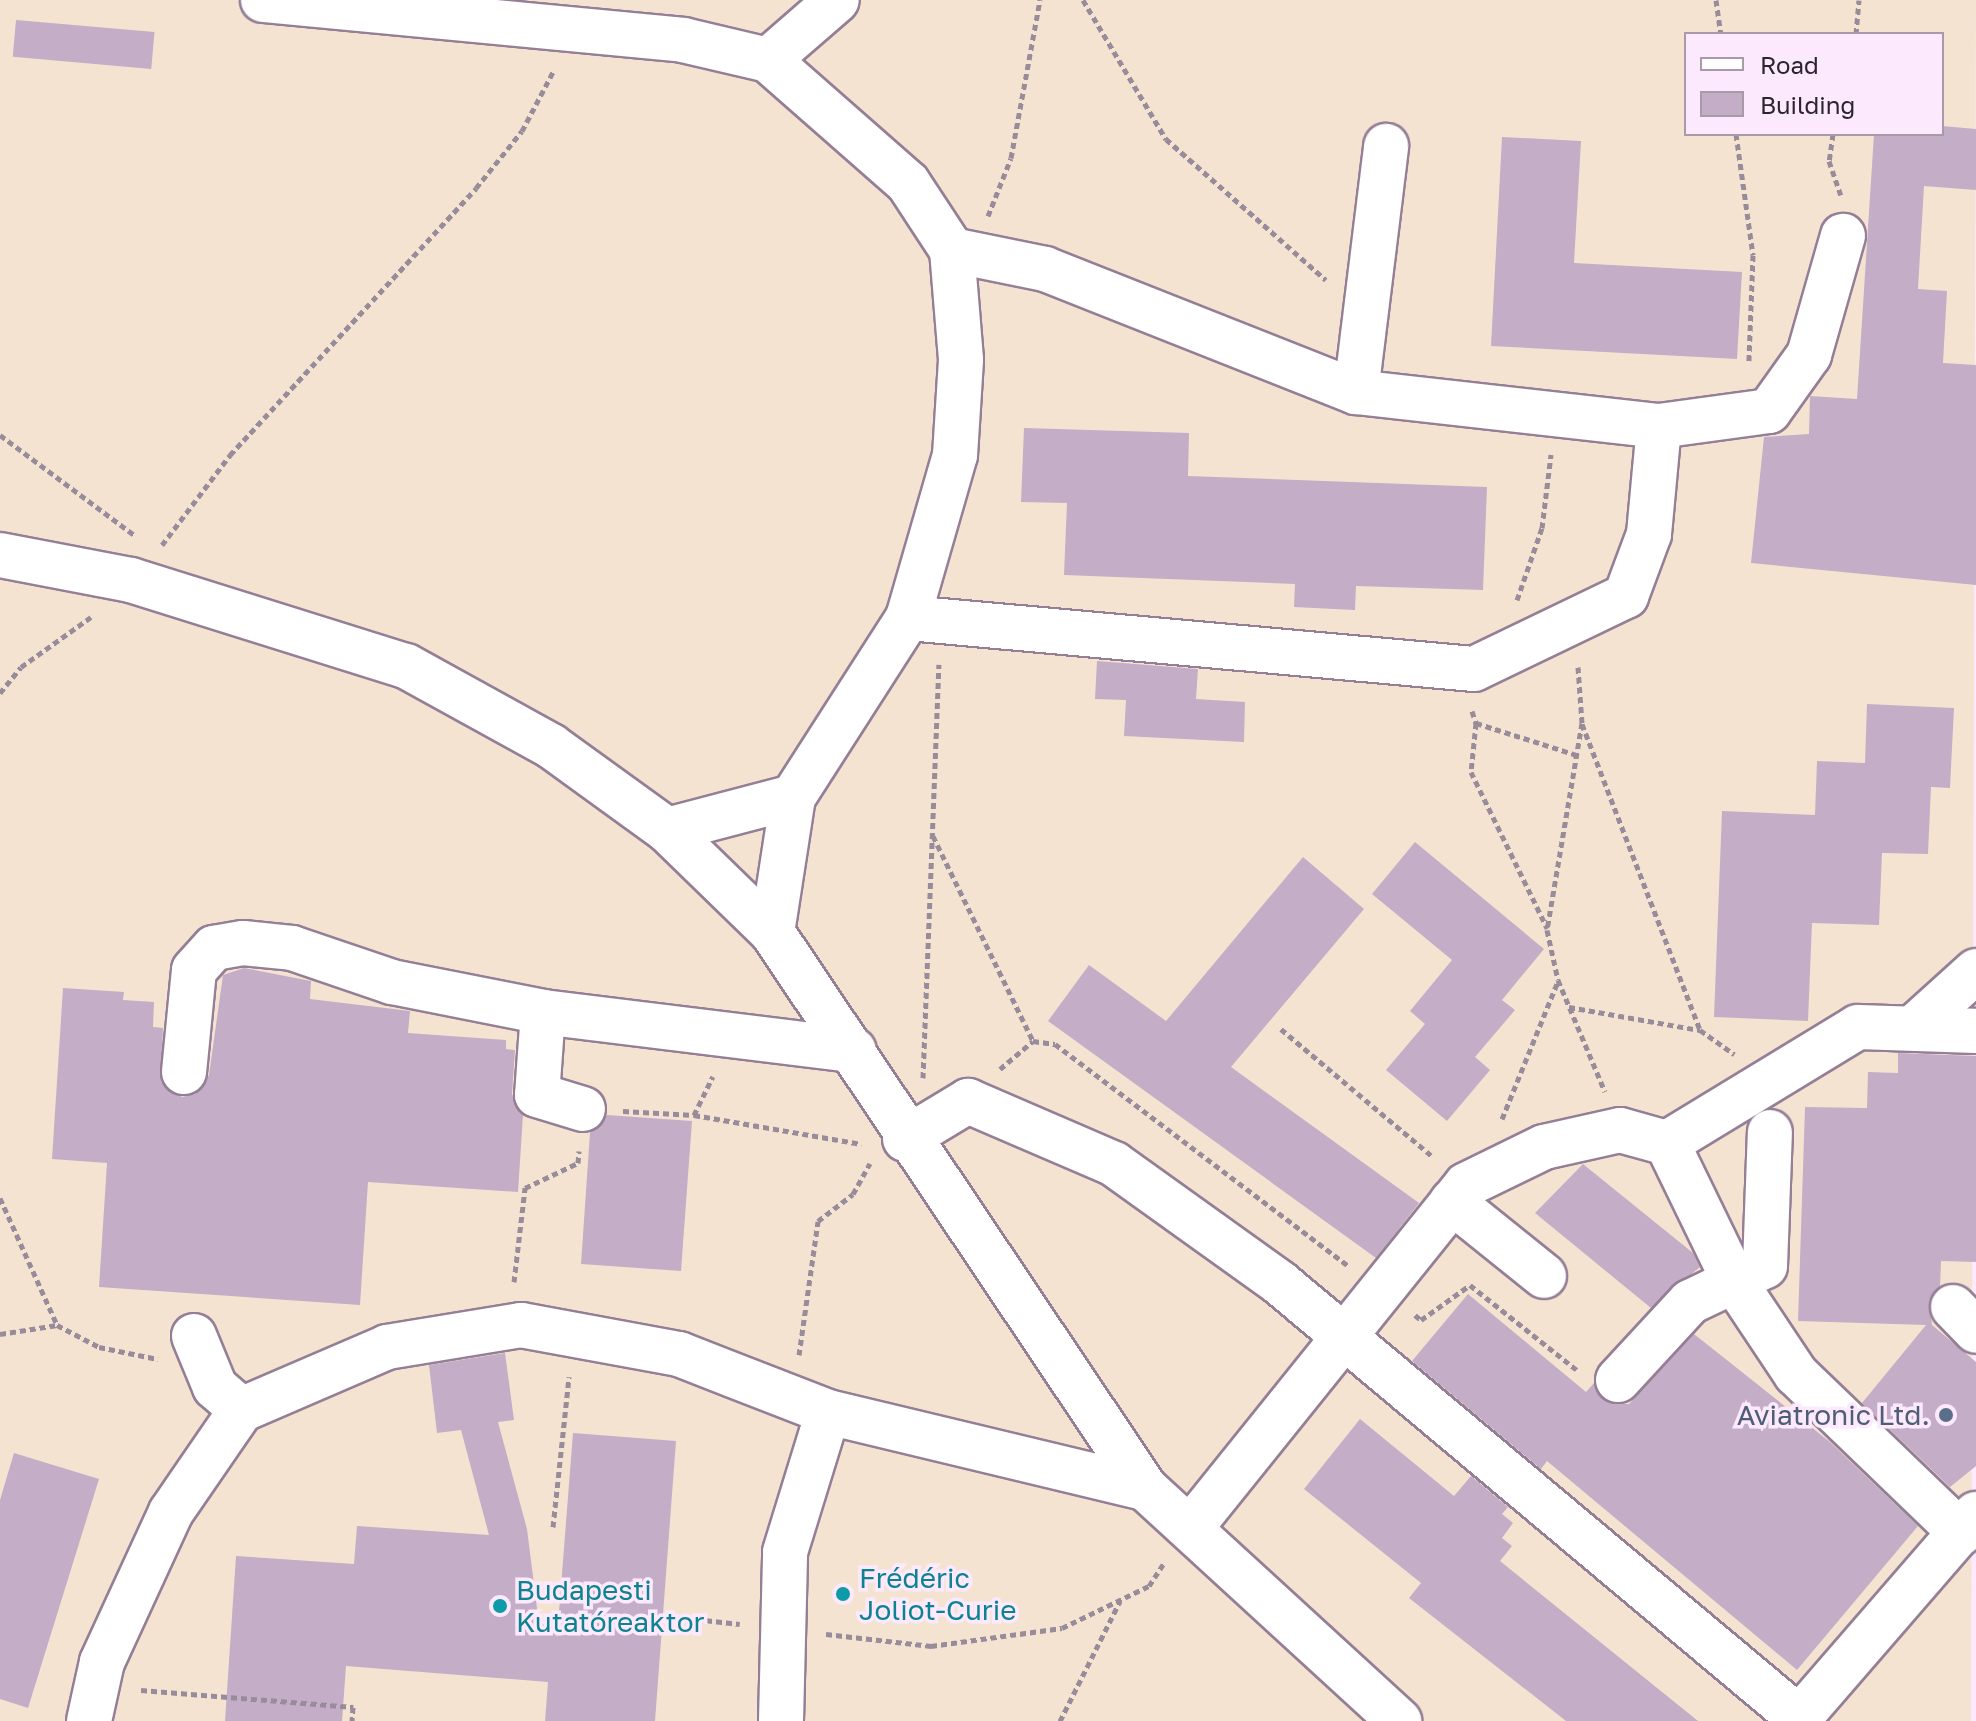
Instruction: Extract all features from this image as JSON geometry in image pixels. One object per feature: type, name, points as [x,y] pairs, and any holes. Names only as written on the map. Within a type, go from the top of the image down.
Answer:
[{"type":"lane","points":[[263,0],[683,40],[768,60],[968,238],[1356,392],[1659,426],[1769,411],[1809,355],[1843,236]]},
{"type":"lane","points":[[768,60],[837,0]]},
{"type":"lane","points":[[1356,392],[1386,146]]},
{"type":"lane","points":[[772,932],[793,797],[924,619],[955,455],[968,238]]},
{"type":"lane","points":[[924,619],[1474,669],[1626,596],[1649,534],[1659,426]]},
{"type":"lane","points":[[0,555],[131,580],[406,666],[551,746],[667,830],[772,932],[854,1050],[893,1138],[1145,1488],[1192,1526],[1399,1721]]},
{"type":"lane","points":[[667,830],[793,797]]},
{"type":"lane","points":[[184,1072],[191,981],[214,948],[292,948],[392,982],[543,1012],[854,1050]]},
{"type":"lane","points":[[1913,1028],[1976,971]]},
{"type":"lane","points":[[543,1012],[537,1095],[583,1109]]},
{"type":"lane","points":[[1192,1526],[1340,1336],[1459,1194],[1544,1147],[1620,1130],[1667,1143],[1858,1027],[1976,1031]]},
{"type":"lane","points":[[893,1138],[968,1101],[1114,1164],[1280,1283],[1800,1720],[1969,1524],[1796,1374],[1734,1281],[1667,1143]]},
{"type":"lane","points":[[1618,1380],[1690,1302],[1765,1266],[1770,1132]]},
{"type":"lane","points":[[1459,1194],[1544,1276]]},
{"type":"lane","points":[[93,1704],[171,1512],[241,1410],[387,1347],[521,1325],[679,1354],[828,1412],[1145,1488]]},
{"type":"lane","points":[[199,1348],[215,1387],[241,1410]]},
{"type":"lane","points":[[781,1721],[778,1628],[785,1552],[828,1412]]},
{"type":"path","points":[[968,238],[1011,158],[1040,0]]},
{"type":"path","points":[[1083,0],[1166,139],[1364,318]]},
{"type":"path","points":[[1716,0],[1721,32]]},
{"type":"path","points":[[1856,32],[1859,0]]},
{"type":"path","points":[[0,435],[157,551],[230,455],[413,260],[522,131],[554,71],[556,30]]},
{"type":"path","points":[[1736,136],[1753,255],[1747,414]]},
{"type":"path","points":[[1833,136],[1829,161],[1844,205],[1843,236]]},
{"type":"path","points":[[0,693],[21,667],[131,580]]},
{"type":"path","points":[[802,1342],[812,1293],[806,1270],[818,1221],[853,1194],[893,1138],[921,1114],[932,835],[924,619]]},
{"type":"path","points":[[1547,930],[1582,723],[1574,619]]},
{"type":"path","points":[[1476,723],[1471,772],[1547,930],[1558,980],[1620,1130]]},
{"type":"path","points":[[1582,723],[1700,1030]]},
{"type":"path","points":[[932,835],[1033,1041]]},
{"type":"path","points":[[1281,1029],[1459,1194],[1524,1079],[1558,980]]},
{"type":"path","points":[[1569,1007],[1700,1030],[1772,1080]]},
{"type":"path","points":[[968,1101],[1033,1041]]},
{"type":"path","points":[[1033,1041],[1055,1044],[1421,1320],[1470,1285],[1584,1376],[1618,1380]]},
{"type":"path","points":[[521,1325],[511,1262],[525,1188],[578,1163],[583,1109],[694,1115],[893,1138]]},
{"type":"path","points":[[0,1198],[57,1325]]},
{"type":"path","points":[[0,1334],[57,1325],[143,1359],[199,1348]]},
{"type":"path","points":[[553,1527],[573,1335]]},
{"type":"path","points":[[686,1618],[931,1646],[1062,1628],[1149,1586],[1192,1526]]},
{"type":"path","points":[[1060,1721],[1120,1601]]},
{"type":"path","points":[[93,1704],[353,1707],[352,1721]]},
{"type":"shaded area","points":[[0,0],[1976,0],[1971,1721],[0,1721]]},
{"type":"building","points":[[16,20],[154,32],[151,69],[13,57]]},
{"type":"building","points":[[1944,126],[1976,129],[1976,190],[1924,186],[1918,289],[1947,291],[1943,363],[1976,365],[1976,585],[1751,563],[1764,437],[1809,434],[1810,396],[1857,399],[1874,136],[1944,136]]},
{"type":"building","points":[[1502,137],[1581,141],[1574,263],[1742,272],[1737,359],[1491,346]]},
{"type":"building","points":[[1024,428],[1189,433],[1188,476],[1487,487],[1483,590],[1356,586],[1355,610],[1294,607],[1295,584],[1064,575],[1067,503],[1021,502]]},
{"type":"building","points":[[1097,661],[1198,669],[1196,699],[1245,702],[1244,742],[1124,736],[1126,700],[1095,699]]},
{"type":"building","points":[[1867,704],[1954,708],[1950,788],[1931,787],[1928,854],[1882,853],[1879,925],[1812,923],[1808,1021],[1714,1017],[1722,811],[1815,815],[1817,761],[1865,763]]},
{"type":"building","points":[[1415,842],[1544,949],[1502,1000],[1515,1010],[1475,1057],[1490,1070],[1447,1121],[1386,1070],[1425,1024],[1410,1011],[1452,960],[1372,894]]},
{"type":"building","points":[[1303,857],[1364,909],[1231,1067],[1419,1203],[1376,1258],[1048,1021],[1089,965],[1166,1021]]},
{"type":"building","points":[[244,968],[311,981],[310,999],[410,1011],[408,1033],[506,1040],[506,1049],[515,1050],[512,1094],[523,1115],[518,1192],[368,1182],[360,1305],[99,1287],[107,1163],[52,1159],[63,988],[124,992],[123,1000],[154,1002],[153,1027],[163,1028],[161,1082],[182,1097],[195,1094],[209,1075],[223,975]]},
{"type":"building","points":[[1898,1053],[1976,1056],[1976,1262],[1941,1261],[1940,1287],[1929,1301],[1932,1325],[1976,1362],[1976,1466],[1950,1487],[1862,1403],[1926,1325],[1798,1321],[1805,1107],[1867,1108],[1868,1072],[1898,1073]]},
{"type":"building","points":[[607,1115],[692,1121],[681,1271],[581,1264],[590,1133]]},
{"type":"building","points":[[1583,1164],[1693,1253],[1700,1267],[1651,1308],[1535,1213]]},
{"type":"building","points":[[1468,1294],[1586,1392],[1594,1383],[1613,1404],[1629,1404],[1694,1334],[1830,1442],[1918,1526],[1797,1670],[1547,1461],[1541,1469],[1412,1361]]},
{"type":"building","points":[[505,1353],[514,1420],[498,1422],[527,1529],[539,1624],[553,1624],[557,1637],[573,1433],[676,1441],[655,1721],[545,1721],[548,1682],[346,1666],[342,1721],[225,1721],[236,1556],[354,1564],[357,1526],[489,1535],[461,1430],[437,1433],[429,1365]]},
{"type":"building","points":[[1360,1419],[1454,1496],[1471,1476],[1508,1507],[1502,1514],[1513,1523],[1502,1538],[1512,1546],[1500,1561],[1698,1721],[1566,1721],[1409,1598],[1421,1583],[1304,1489]]},
{"type":"building","points":[[14,1453],[99,1479],[28,1708],[0,1699],[0,1500]]},
{"type":"place","name":"Aviatronic Ltd.","points":[[1946,1415]]},
{"type":"place","name":"Frédéric Joliot-Curie","points":[[843,1594]]},
{"type":"place","name":"Budapesti Kutatóreaktor","points":[[500,1606]]}]
